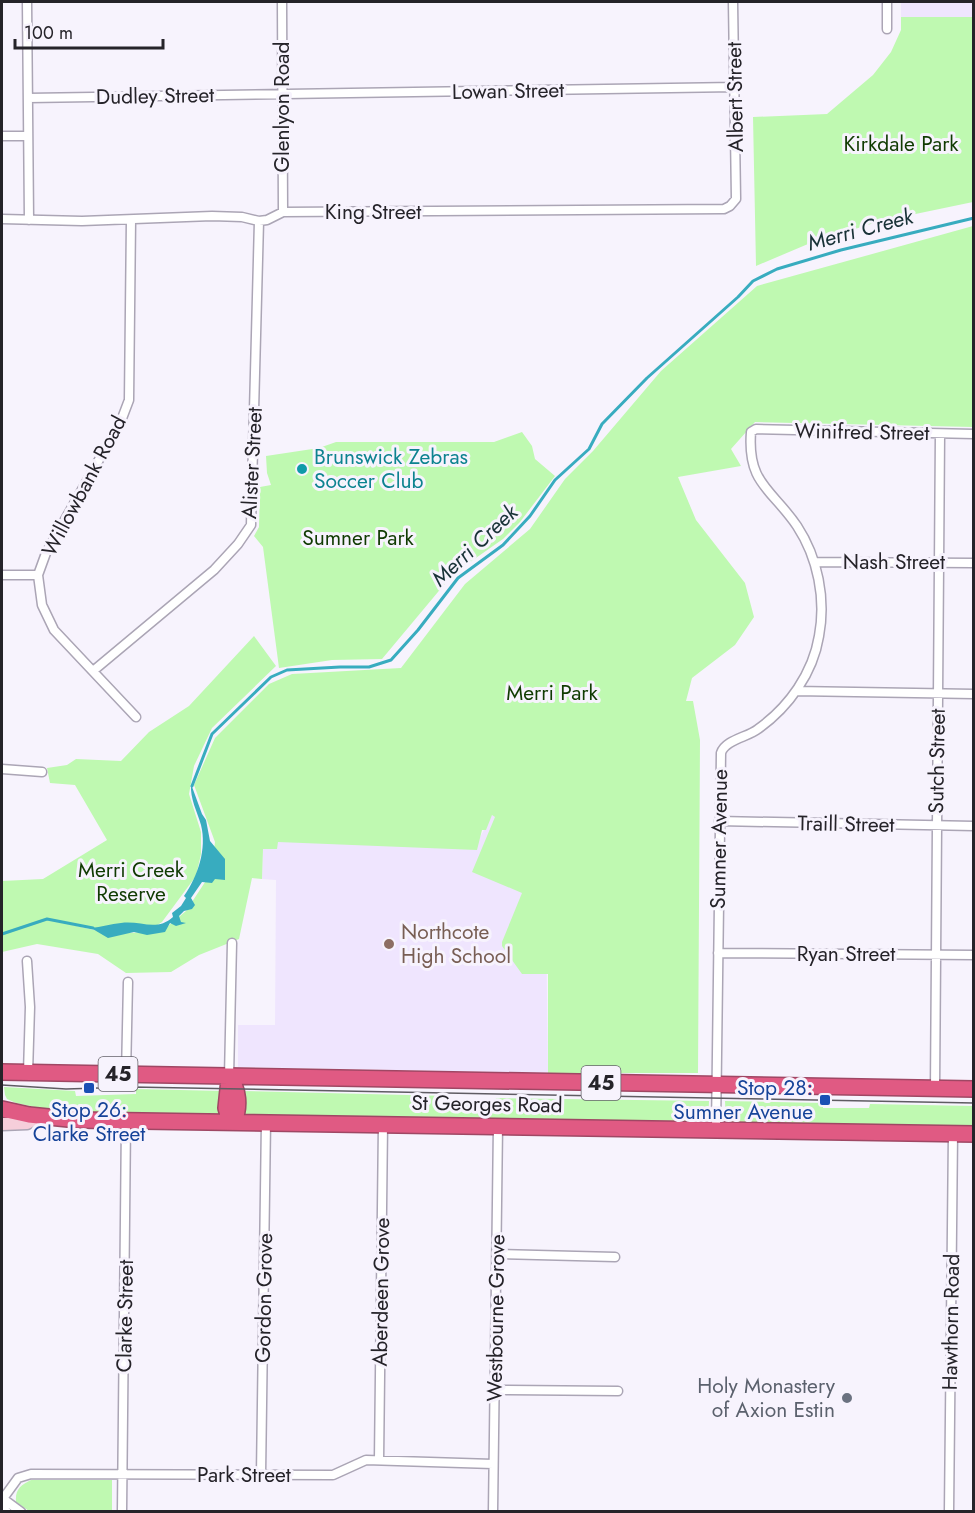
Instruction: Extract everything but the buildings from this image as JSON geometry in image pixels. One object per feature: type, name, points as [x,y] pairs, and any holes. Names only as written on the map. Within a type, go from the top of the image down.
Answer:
[{"type":"highway","name":"St Georges Road","points":[[3,1074],[28,1072],[974,1089]]},
{"type":"highway","points":[[229,1077],[226,1108],[232,1121]]},
{"type":"highway","name":"St Georges Road","points":[[2,1112],[78,1120],[266,1121],[974,1134]]},
{"type":"street","points":[[27,2],[29,220]]},
{"type":"street","name":"Glenlyon Road","points":[[282,2],[283,212]]},
{"type":"street","name":"Albert Street","points":[[733,2],[736,192]]},
{"type":"street","points":[[887,2],[887,29]]},
{"type":"street","name":"Lowan Street","points":[[282,94],[735,87]]},
{"type":"street","name":"Dudley Street","points":[[28,98],[282,94]]},
{"type":"street","points":[[2,136],[28,136]]},
{"type":"street","name":"King Street","points":[[2,219],[131,220],[212,216],[242,217],[259,221],[267,220],[283,212],[724,209],[736,199],[736,192]]},
{"type":"street","name":"Willowbank Road","points":[[131,220],[129,400],[121,421],[46,553],[38,575],[42,605],[54,630],[136,717]]},
{"type":"street","name":"Alister Street","points":[[93,670],[214,570],[238,544],[251,525],[259,221]]},
{"type":"street","name":"Winifred Street","points":[[751,432],[756,429],[974,434]]},
{"type":"street","name":"Sumner Avenue","points":[[716,1129],[719,821],[722,749],[725,745],[757,730],[796,691],[807,674],[819,636],[821,594],[815,562],[798,527],[765,490],[755,472],[750,448],[751,432]]},
{"type":"street","name":"Sutch Street","points":[[935,1089],[934,954],[939,693],[940,434]]},
{"type":"street","name":"Nash Street","points":[[815,562],[974,562]]},
{"type":"street","points":[[2,575],[38,575]]},
{"type":"street","points":[[796,691],[974,693]]},
{"type":"street","points":[[2,769],[42,772]]},
{"type":"street","name":"Traill Street","points":[[719,821],[974,826]]},
{"type":"street","points":[[229,1077],[232,943]]},
{"type":"street","name":"Ryan Street","points":[[718,953],[974,955]]},
{"type":"street","points":[[27,961],[30,1007],[28,1072]]},
{"type":"street","points":[[126,1075],[128,982]]},
{"type":"street","name":"Clarke Street","points":[[122,1512],[126,1121]]},
{"type":"street","name":"Gordon Grove","points":[[261,1474],[266,1121]]},
{"type":"street","name":"Aberdeen Grove","points":[[379,1460],[383,1123]]},
{"type":"street","name":"Westbourne Grove","points":[[493,1512],[498,1125]]},
{"type":"street","name":"Hawthorn Road","points":[[949,1512],[953,1133]]},
{"type":"street","points":[[497,1254],[615,1257]]},
{"type":"street","points":[[495,1390],[618,1391]]},
{"type":"street","name":"Park Street","points":[[2,1501],[18,1478],[26,1474],[333,1475],[366,1460],[493,1464]]},
{"type":"street","points":[[2,1501],[7,1512]]},
{"type":"street","points":[[2,1501],[21,1512]]},
{"type":"shaded area","points":[[901,2],[973,2],[973,18],[901,17]]},
{"type":"shaded area","name":"Northcote High School","points":[[492,815],[545,837],[548,1073],[238,1067],[238,1025],[275,1025],[276,880],[262,879],[263,849],[277,842],[479,839]]},
{"type":"green space","name":"Kirkdale Park","points":[[901,17],[973,17],[973,202],[877,222],[808,244],[756,266],[753,117],[827,114],[873,75],[891,52],[901,30]]},
{"type":"green space","name":"Merri Park","points":[[973,226],[973,427],[755,422],[731,449],[741,466],[678,477],[696,520],[745,583],[754,617],[735,645],[692,678],[686,701],[693,701],[700,740],[698,1073],[548,1073],[548,974],[522,974],[502,946],[522,893],[472,872],[495,817],[492,815],[486,830],[482,830],[477,850],[278,842],[277,849],[263,849],[262,879],[252,878],[239,939],[199,955],[171,972],[126,973],[98,954],[37,944],[2,952],[2,881],[43,879],[107,840],[75,785],[50,783],[47,768],[67,765],[76,759],[121,761],[149,732],[189,706],[254,636],[276,666],[212,728],[194,766],[189,794],[201,832],[201,854],[196,876],[162,922],[150,930],[114,932],[64,923],[111,934],[162,931],[186,911],[211,873],[215,842],[194,785],[215,738],[269,684],[292,674],[401,668],[465,584],[530,529],[565,479],[593,451],[661,371],[757,286]]},
{"type":"green space","name":"Sumner Park","points":[[522,432],[532,446],[535,459],[555,476],[520,522],[503,539],[453,574],[382,659],[332,660],[279,668],[263,547],[254,536],[259,527],[260,487],[271,485],[267,473],[266,456],[319,448],[336,442],[494,442]]},
{"type":"green space","points":[[4,1087],[75,1091],[76,1096],[136,1094],[136,1089],[223,1091],[222,1115],[62,1113],[7,1099]]},
{"type":"green space","points":[[241,1091],[448,1096],[449,1100],[495,1102],[496,1098],[709,1101],[708,1124],[240,1116]]},
{"type":"green space","points":[[725,1101],[823,1103],[823,1108],[869,1108],[870,1104],[973,1106],[973,1129],[726,1125]]},
{"type":"green space","points":[[31,1480],[112,1480],[112,1511],[29,1511],[16,1502],[16,1498],[19,1488]]},
{"type":"water","points":[[191,784],[206,820],[210,841],[225,859],[225,880],[215,879],[212,883],[202,882],[191,898],[195,905],[179,916],[181,922],[186,923],[176,926],[170,923],[165,932],[147,935],[134,932],[108,938],[91,928],[128,922],[161,924],[173,917],[172,913],[181,906],[197,871],[203,843]]},
{"type":"waterway","name":"Merri Creek","points":[[192,786],[212,734],[271,677],[287,670],[369,667],[391,660],[418,630],[458,578],[503,545],[530,516],[555,480],[589,449],[602,424],[647,378],[753,281],[777,269],[841,250],[974,218]]},
{"type":"waterway","name":"Merri Creek","points":[[2,934],[47,919],[93,928]]},
{"type":"tram line","points":[[2,1085],[66,1089],[132,1087],[974,1103]]},
{"type":"place","name":"Brunswick Zebras Soccer Club","points":[[302,469]]},
{"type":"place","name":"Northcote High School","points":[[389,944]]},
{"type":"place","name":"Stop 26: Clarke Street","points":[[89,1088]]},
{"type":"place","name":"Stop 28: Sumner Avenue","points":[[825,1100]]},
{"type":"place","name":"Holy Monastery of Axion Estin","points":[[847,1398]]},
{"type":"park label","name":"Merri Creek Reserve","points":[[131,882]]}]
